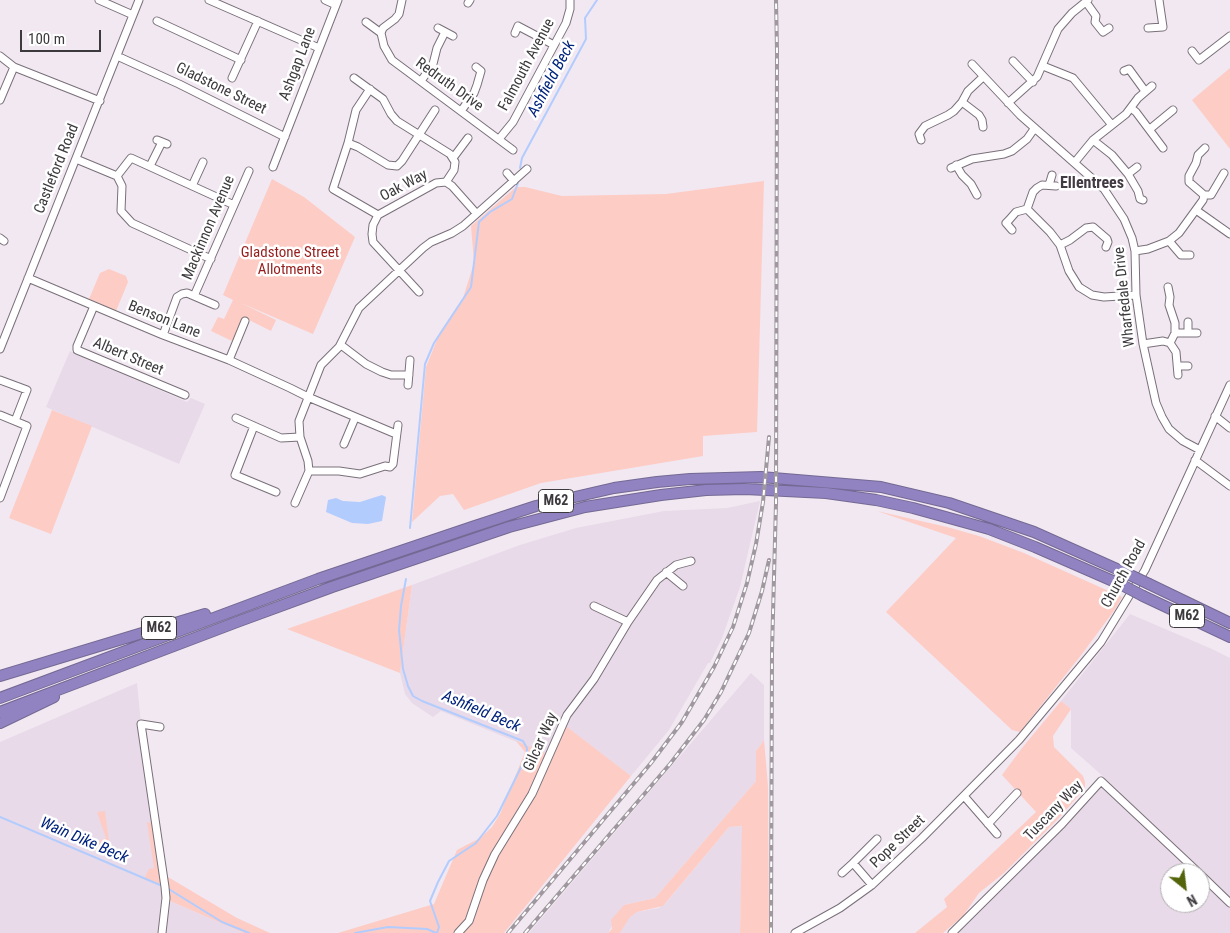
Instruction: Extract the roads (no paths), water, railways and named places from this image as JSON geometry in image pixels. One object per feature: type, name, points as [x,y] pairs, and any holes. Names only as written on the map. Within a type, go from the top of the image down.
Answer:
[{"type":"highway","name":"M62","points":[[0,676],[318,579],[536,506],[576,496],[657,482],[690,479],[761,477],[880,487],[948,503],[1034,532],[1230,623]]},
{"type":"highway","name":"M62","points":[[0,712],[120,665],[332,587],[541,518],[623,500],[706,490],[745,489],[826,493],[876,500],[913,508],[989,529],[1122,585],[1230,637]]},
{"type":"highway","name":"M62","points":[[0,698],[318,579]]},
{"type":"highway","name":"M62","points":[[0,723],[120,665]]},
{"type":"street","points":[[99,0],[133,15]]},
{"type":"street","name":"Castleford Road","points":[[0,349],[139,0]]},
{"type":"street","points":[[209,0],[319,48]]},
{"type":"street","points":[[325,0],[337,2]]},
{"type":"street","points":[[366,22],[381,32],[399,14],[402,0]]},
{"type":"street","name":"Falmouth Avenue","points":[[499,139],[513,122],[566,23],[570,9],[570,0]]},
{"type":"street","points":[[1148,28],[1163,27],[1159,0]]},
{"type":"street","points":[[1008,103],[1033,82],[1043,66],[1058,29],[1072,13],[1087,1],[1096,16],[1095,22],[1103,32],[1109,28]]},
{"type":"street","name":"Ashgap Lane","points":[[274,167],[337,2]]},
{"type":"street","points":[[157,21],[241,60]]},
{"type":"street","points":[[232,78],[258,21]]},
{"type":"street","points":[[515,33],[518,26],[554,44]]},
{"type":"street","points":[[438,28],[453,36]]},
{"type":"street","name":"Redruth Drive","points":[[381,32],[384,46],[392,60],[513,150]]},
{"type":"street","points":[[421,81],[433,64],[436,48],[445,32]]},
{"type":"street","points":[[1192,51],[1199,60],[1230,36]]},
{"type":"street","points":[[0,56],[14,67],[100,101]]},
{"type":"street","name":"Gladstone Street","points":[[117,56],[179,84],[285,137]]},
{"type":"street","points":[[1013,61],[1033,82]]},
{"type":"street","points":[[1075,162],[1093,140],[1126,114],[1148,88],[1127,70],[1136,62]]},
{"type":"street","name":"Wharfedale Drive","points":[[972,64],[1034,129],[1075,162],[1104,189],[1124,219],[1135,251],[1136,296],[1152,387],[1162,417],[1170,429],[1183,441],[1200,450]]},
{"type":"street","points":[[1043,66],[1073,78],[1112,125]]},
{"type":"street","points":[[0,100],[14,67]]},
{"type":"street","points":[[461,111],[478,85],[481,71],[476,67]]},
{"type":"street","points":[[918,135],[924,126],[948,115],[962,102],[968,91],[983,77]]},
{"type":"street","points":[[354,78],[383,99],[397,121],[453,158],[468,138]]},
{"type":"street","points":[[370,89],[356,110],[348,143],[333,189],[378,215]]},
{"type":"street","points":[[962,102],[979,115],[983,127]]},
{"type":"street","points":[[1131,108],[1150,129],[1163,148]]},
{"type":"street","points":[[348,143],[394,167],[402,161],[435,110]]},
{"type":"street","points":[[1150,129],[1173,110]]},
{"type":"street","points":[[977,195],[971,184],[953,167],[972,159],[1012,151],[1034,129]]},
{"type":"street","points":[[1093,140],[1112,156],[1128,174],[1138,191],[1140,200]]},
{"type":"street","points":[[150,166],[162,142]]},
{"type":"street","points":[[1193,146],[1198,155]]},
{"type":"street","points":[[1205,148],[1198,155],[1196,164],[1189,176],[1189,182],[1204,195],[1211,195],[1224,172]]},
{"type":"street","points":[[117,176],[131,158],[234,205]]},
{"type":"street","name":"Oak Way","points":[[399,272],[373,242],[372,230],[378,215],[436,183],[446,182],[455,166],[453,158]]},
{"type":"street","points":[[76,159],[117,176],[122,186],[121,211],[125,218],[132,223],[211,259]]},
{"type":"street","points":[[192,186],[203,161]]},
{"type":"street","points":[[1128,174],[1137,167]]},
{"type":"street","points":[[295,503],[309,471],[308,461],[300,436],[299,421],[321,365],[341,345],[359,308],[399,272],[422,248],[463,226],[527,169]]},
{"type":"street","name":"Mackinnon Avenue","points":[[194,296],[248,171]]},
{"type":"street","points":[[507,173],[514,181]]},
{"type":"street","points":[[1027,209],[1033,192],[1042,185],[1053,186],[1052,175]]},
{"type":"street","points":[[446,182],[452,186],[476,213]]},
{"type":"street","points":[[1135,251],[1148,249],[1169,241],[1179,233],[1203,200],[1204,195]]},
{"type":"street","points":[[1012,230],[1006,223],[1016,212],[1027,209]]},
{"type":"street","points":[[1027,209],[1060,245],[1074,281],[1085,291],[1092,295],[1104,297],[1136,296]]},
{"type":"street","points":[[1196,210],[1230,234]]},
{"type":"street","points":[[1060,245],[1070,240],[1092,223],[1110,244]]},
{"type":"street","points":[[1169,241],[1177,252],[1187,257]]},
{"type":"street","points":[[399,272],[419,292]]},
{"type":"street","name":"Benson Lane","points":[[28,278],[163,335],[229,360],[308,398],[396,434]]},
{"type":"street","points":[[1168,287],[1169,305],[1175,323],[1175,333],[1170,343]]},
{"type":"street","name":"Mackinnon Avenue","points":[[163,335],[177,297],[187,293],[215,305]]},
{"type":"street","points":[[1170,297],[1179,296]]},
{"type":"street","name":"Albert Street","points":[[94,306],[77,350],[184,395]]},
{"type":"street","points":[[229,360],[245,321]]},
{"type":"street","points":[[1188,322],[1188,333]]},
{"type":"street","points":[[1175,333],[1197,333]]},
{"type":"street","points":[[1143,344],[1163,341],[1170,343],[1176,352],[1178,375]]},
{"type":"street","points":[[341,345],[366,364],[382,372],[391,375],[409,375]]},
{"type":"street","points":[[408,385],[410,360]]},
{"type":"street","points":[[1178,366],[1188,366]]},
{"type":"street","points":[[0,380],[27,390],[15,421]]},
{"type":"street","name":"Church Road","points":[[1006,753],[1101,642],[1145,570],[1230,385]]},
{"type":"street","points":[[0,415],[27,426],[0,498]]},
{"type":"street","points":[[1215,416],[1230,428]]},
{"type":"street","points":[[236,418],[281,438],[300,436]]},
{"type":"street","points":[[344,444],[356,418]]},
{"type":"street","points":[[309,471],[339,471],[360,474],[385,466],[390,467],[393,464],[398,424]]},
{"type":"street","points":[[254,426],[235,476],[276,492]]},
{"type":"street","points":[[1195,460],[1230,486]]},
{"type":"street","name":"Gilcar Way","points":[[458,933],[469,921],[483,880],[495,854],[532,794],[567,715],[594,679],[628,622],[657,580],[676,565],[691,561]]},
{"type":"street","points":[[666,572],[683,586]]},
{"type":"street","points":[[594,606],[628,622]]},
{"type":"street","points":[[160,727],[141,724],[166,898],[162,933]]},
{"type":"street","name":"Pope Street","points":[[795,933],[840,908],[872,885],[1006,753]]},
{"type":"street","name":"Tuscany Way","points":[[952,933],[1062,824],[1101,780],[1188,863]]},
{"type":"street","points":[[988,824],[1018,793]]},
{"type":"street","points":[[964,796],[997,834]]},
{"type":"street","points":[[842,873],[877,839]]},
{"type":"street","points":[[853,863],[872,885]]},
{"type":"street","name":"Tuscany Way","points":[[1210,884],[1230,903]]},
{"type":"water","points":[[382,495],[386,497],[382,521],[368,524],[352,523],[326,512],[328,500],[336,498],[343,501],[360,502]]},
{"type":"waterway","name":"Ashfield Beck","points":[[520,168],[522,158],[586,39],[585,18],[597,0]]},
{"type":"waterway","name":"Ashfield Beck","points":[[410,528],[425,364],[434,343],[471,287],[479,222],[490,212],[512,199],[518,183]]},
{"type":"waterway","name":"Ashfield Beck","points":[[406,579],[399,630],[403,669],[413,696],[523,741],[527,748],[527,755],[497,816],[476,843],[449,861],[438,882],[430,901],[439,927],[437,933]]},
{"type":"waterway","name":"Wain Dike Beck","points":[[0,817],[160,885]]},
{"type":"waterway","points":[[167,888],[222,922],[249,933]]},
{"type":"waterway","points":[[355,933],[388,927],[427,929],[436,933]]},
{"type":"railway","points":[[771,933],[772,651],[776,503],[776,0]]},
{"type":"railway","points":[[508,933],[651,763],[682,722],[714,667],[733,627],[747,583],[763,502],[769,437]]},
{"type":"railway","points":[[525,933],[670,764],[704,720],[721,692],[749,633],[769,560]]},
{"type":"district","name":"Ellentrees","points":[[1092,184]]},
{"type":"park label","name":"Gladstone Street Allotments","points":[[290,262]]}]
